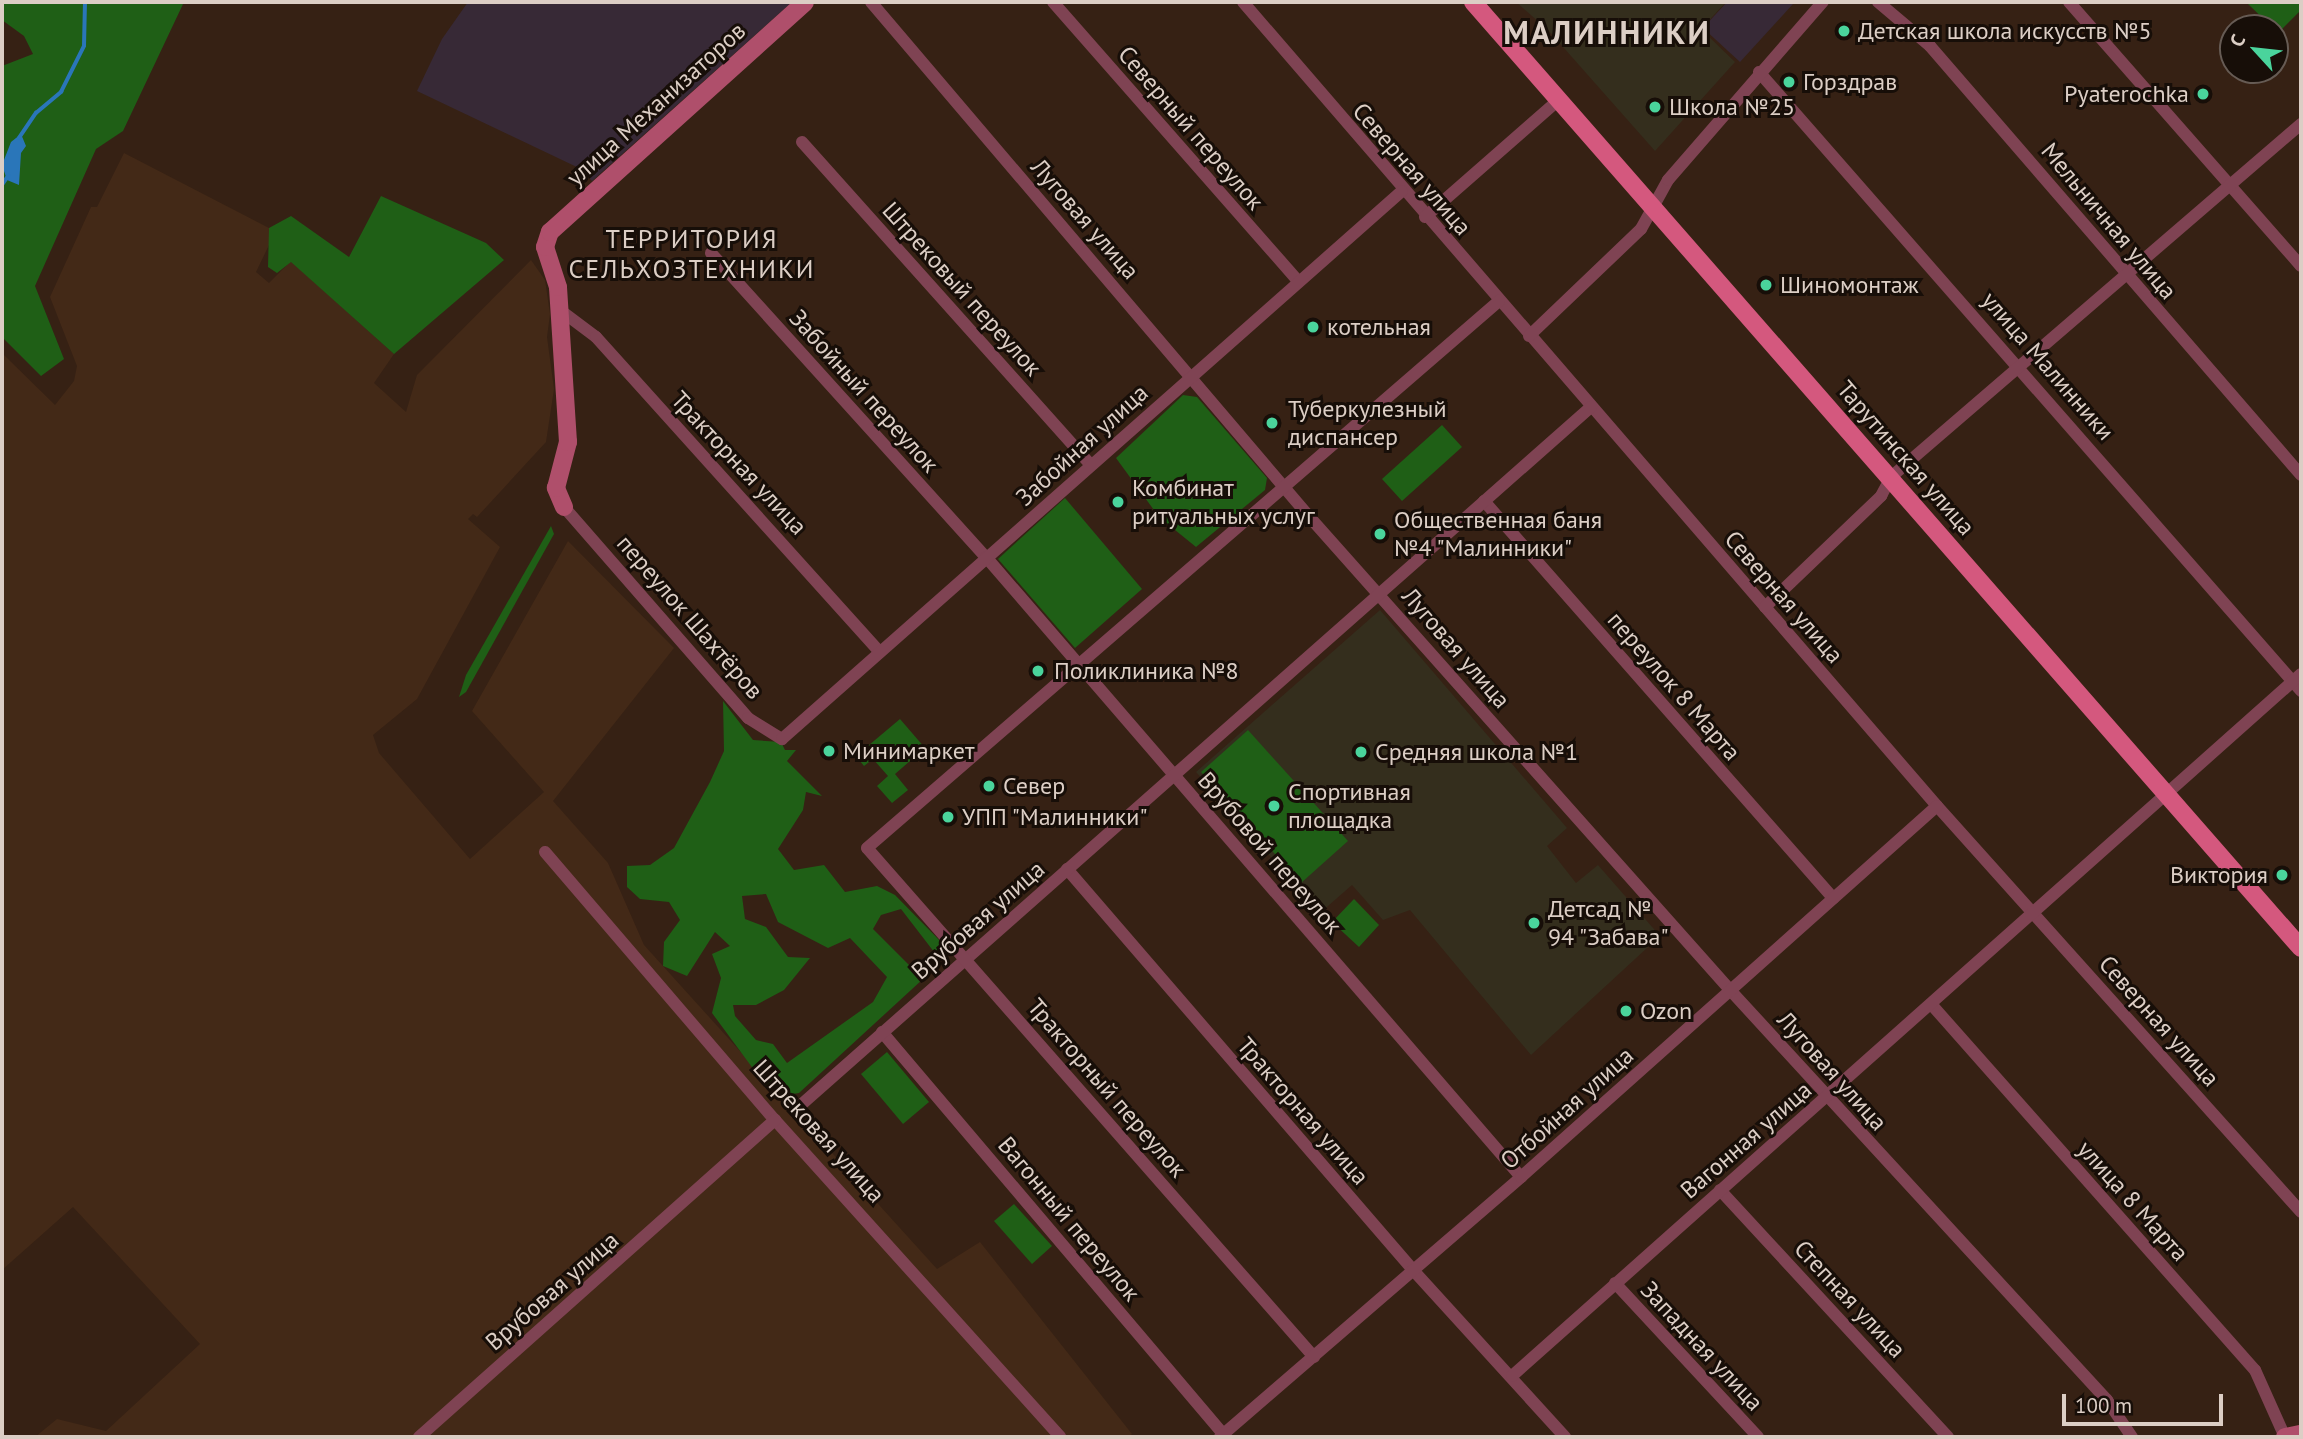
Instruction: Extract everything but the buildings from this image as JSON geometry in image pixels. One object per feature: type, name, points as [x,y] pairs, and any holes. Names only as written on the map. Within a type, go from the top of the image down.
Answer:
[{"type":"main road","name":"Тарутинская улица","points":[[1473,2],[2301,948]]},
{"type":"street","name":"улица Механизаторов","points":[[560,310],[545,247],[550,232],[805,2]]},
{"type":"street","name":"Луговая улица","points":[[871,2],[1284,486],[1731,991],[2107,1401],[2132,1437]]},
{"type":"street","name":"Северный переулок","points":[[1053,2],[1298,281]]},
{"type":"street","name":"Северная улица","points":[[1243,2],[1425,218],[1937,806],[2301,1212]]},
{"type":"street","points":[[1529,336],[1641,229],[1652,206],[1759,72],[1823,2]]},
{"type":"street","name":"Мельничная улица","points":[[1878,2],[1930,46],[2301,475]]},
{"type":"street","points":[[2069,2],[2301,266]]},
{"type":"street","name":"улица Малинники","points":[[1759,72],[2298,682]]},
{"type":"street","points":[[1425,218],[1560,99]]},
{"type":"street","points":[[1765,607],[1881,496],[1891,477],[2022,367],[2301,124]]},
{"type":"street","name":"Штрековый переулок","points":[[802,142],[1091,465]]},
{"type":"street","name":"Забойная улица","points":[[792,733],[986,557],[1402,191]]},
{"type":"street","name":"Забойный переулок","points":[[711,253],[986,557]]},
{"type":"street","points":[[1079,664],[1499,300]]},
{"type":"street","points":[[560,310],[568,442],[556,488],[564,507]]},
{"type":"street","name":"Тракторная улица","points":[[560,310],[596,337],[880,652]]},
{"type":"street","name":"Врубовая улица","points":[[802,1104],[1591,407]]},
{"type":"street","name":"переулок 8 Марта","points":[[1484,501],[1833,898]]},
{"type":"street","name":"переулок Шахтёров","points":[[564,507],[748,718],[782,739],[792,733]]},
{"type":"street","name":"Врубовой переулок","points":[[986,557],[1521,1177]]},
{"type":"street","name":"Тракторный переулок","points":[[1079,664],[867,848],[1314,1357]]},
{"type":"street","name":"Вагонная улица","points":[[1512,1376],[2034,912],[2298,682]]},
{"type":"street","name":"Отбойная улица","points":[[1222,1436],[1521,1177],[1937,806]]},
{"type":"street","name":"Штрековая улица","points":[[545,852],[775,1120],[1060,1437]]},
{"type":"street","name":"Тракторная улица","points":[[1067,869],[1413,1270],[1565,1437]]},
{"type":"street","name":"улица 8 Марта","points":[[1931,1004],[2255,1370],[2285,1437]]},
{"type":"street","name":"Вагонный переулок","points":[[882,1032],[1222,1436]]},
{"type":"street","name":"Врубовая улица","points":[[419,1437],[775,1120]]},
{"type":"street","name":"Степная улица","points":[[1720,1190],[1948,1437]]},
{"type":"street","name":"Западная улица","points":[[1615,1283],[1758,1437]]},
{"type":"street","points":[[2285,1437],[2301,1434]]},
{"type":"shaded area","points":[[468,2],[792,2],[592,181],[581,169],[417,91],[442,39]]},
{"type":"shaded area","name":"Школа №25","points":[[1516,2],[1726,2],[1701,29],[1735,62],[1655,151],[1548,30]]},
{"type":"shaded area","points":[[1727,2],[1793,4],[1740,62],[1703,28]]},
{"type":"shaded area","points":[[124,153],[269,228],[270,243],[256,272],[269,283],[291,261],[394,354],[374,383],[406,412],[417,375],[531,260],[545,280],[550,314],[547,337],[554,389],[546,442],[477,517],[473,514],[468,519],[500,547],[417,699],[373,735],[379,753],[470,859],[544,792],[472,711],[568,541],[674,648],[553,801],[608,863],[644,945],[937,1269],[980,1242],[1132,1434],[1128,1437],[35,1437],[57,1419],[106,1431],[200,1344],[73,1207],[2,1270],[2,353],[55,405],[74,381],[77,366],[50,297],[91,207],[97,207]]},
{"type":"shaded area","name":"Средняя школа №1","points":[[1380,610],[1567,828],[1547,846],[1576,883],[1598,865],[1660,936],[1531,1055],[1410,910],[1383,920],[1352,885],[1320,913],[1196,772]]},
{"type":"green space","points":[[2,2],[184,2],[123,131],[96,149],[35,286],[64,359],[41,376],[2,337],[2,66],[33,54],[24,36],[2,20]]},
{"type":"green space","points":[[2246,2],[2301,2],[2301,10],[2289,22],[2289,14],[2258,14]]},
{"type":"green space","points":[[381,196],[486,243],[504,260],[394,354],[291,262],[277,273],[268,267],[269,228],[291,216],[349,257]]},
{"type":"green space","points":[[1183,395],[1197,397],[1267,478],[1265,490],[1196,547],[1159,517],[1116,458]]},
{"type":"green space","points":[[1442,425],[1462,447],[1402,501],[1382,479]]},
{"type":"green space","points":[[1065,498],[1142,589],[1075,648],[998,559]]},
{"type":"green space","points":[[551,526],[554,534],[466,692],[459,697],[466,675]]},
{"type":"green space","points":[[723,701],[753,740],[781,742],[785,750],[796,750],[787,761],[822,796],[806,792],[803,810],[778,849],[794,870],[824,865],[845,892],[877,886],[895,895],[945,946],[941,961],[901,909],[881,915],[873,929],[923,979],[799,1093],[774,1097],[712,1013],[721,978],[712,954],[730,946],[715,932],[687,976],[663,966],[664,942],[680,920],[669,902],[640,899],[627,887],[627,866],[650,865],[674,848],[724,751]],"holes":[[[766,894],[778,922],[828,948],[850,938],[887,977],[873,1002],[787,1063],[773,1044],[756,1040],[735,1016],[733,1005],[756,1005],[784,990],[810,958],[788,957],[766,927],[745,919],[742,896]]]},
{"type":"green space","points":[[900,719],[925,748],[895,774],[908,790],[892,803],[877,786],[888,776],[873,759],[864,766],[856,756]]},
{"type":"green space","name":"Спортивная площадка","points":[[1248,730],[1348,841],[1301,883],[1201,772]]},
{"type":"green space","points":[[1354,899],[1379,925],[1359,947],[1332,922]]},
{"type":"green space","points":[[887,1052],[929,1102],[903,1124],[861,1074]]},
{"type":"green space","points":[[1014,1204],[1052,1246],[1032,1264],[994,1221]]},
{"type":"water","points":[[21,134],[26,146],[21,153],[19,185],[7,180],[2,165],[11,142]]},
{"type":"waterway","points":[[19,138],[36,113],[61,92],[84,46],[85,2]]},
{"type":"waterway","points":[[2,185],[8,176]]},
{"type":"place","name":"Детская школа искусств №5","points":[[1844,31]]},
{"type":"place","name":"Горздрав","points":[[1789,82]]},
{"type":"place","name":"Pyaterochka","points":[[2203,94]]},
{"type":"place","name":"Школа №25","points":[[1655,107]]},
{"type":"place","name":"Шиномонтаж","points":[[1766,285]]},
{"type":"place","name":"котельная","points":[[1313,327]]},
{"type":"place","name":"Туберкулезный диспансер","points":[[1272,423]]},
{"type":"place","name":"Комбинат ритуальных услуг","points":[[1118,502]]},
{"type":"place","name":"Общественная баня №4 \"Малинники\"","points":[[1380,534]]},
{"type":"place","name":"Поликлиника №8","points":[[1038,671]]},
{"type":"place","name":"Минимаркет","points":[[829,751]]},
{"type":"place","name":"Средняя школа №1","points":[[1361,752]]},
{"type":"place","name":"Север","points":[[989,786]]},
{"type":"place","name":"Спортивная площадка","points":[[1274,806]]},
{"type":"place","name":"УПП \"Малинники\"","points":[[948,817]]},
{"type":"place","name":"Виктория","points":[[2282,875]]},
{"type":"place","name":"Детсад № 94 \"Забава\"","points":[[1534,923]]},
{"type":"place","name":"Ozon","points":[[1626,1011]]},
{"type":"district","name":"МАЛИННИКИ","points":[[1607,32]]},
{"type":"district","name":"ТЕРРИТОРИЯ СЕЛЬХОЗТЕХНИКИ","points":[[692,254]]}]
